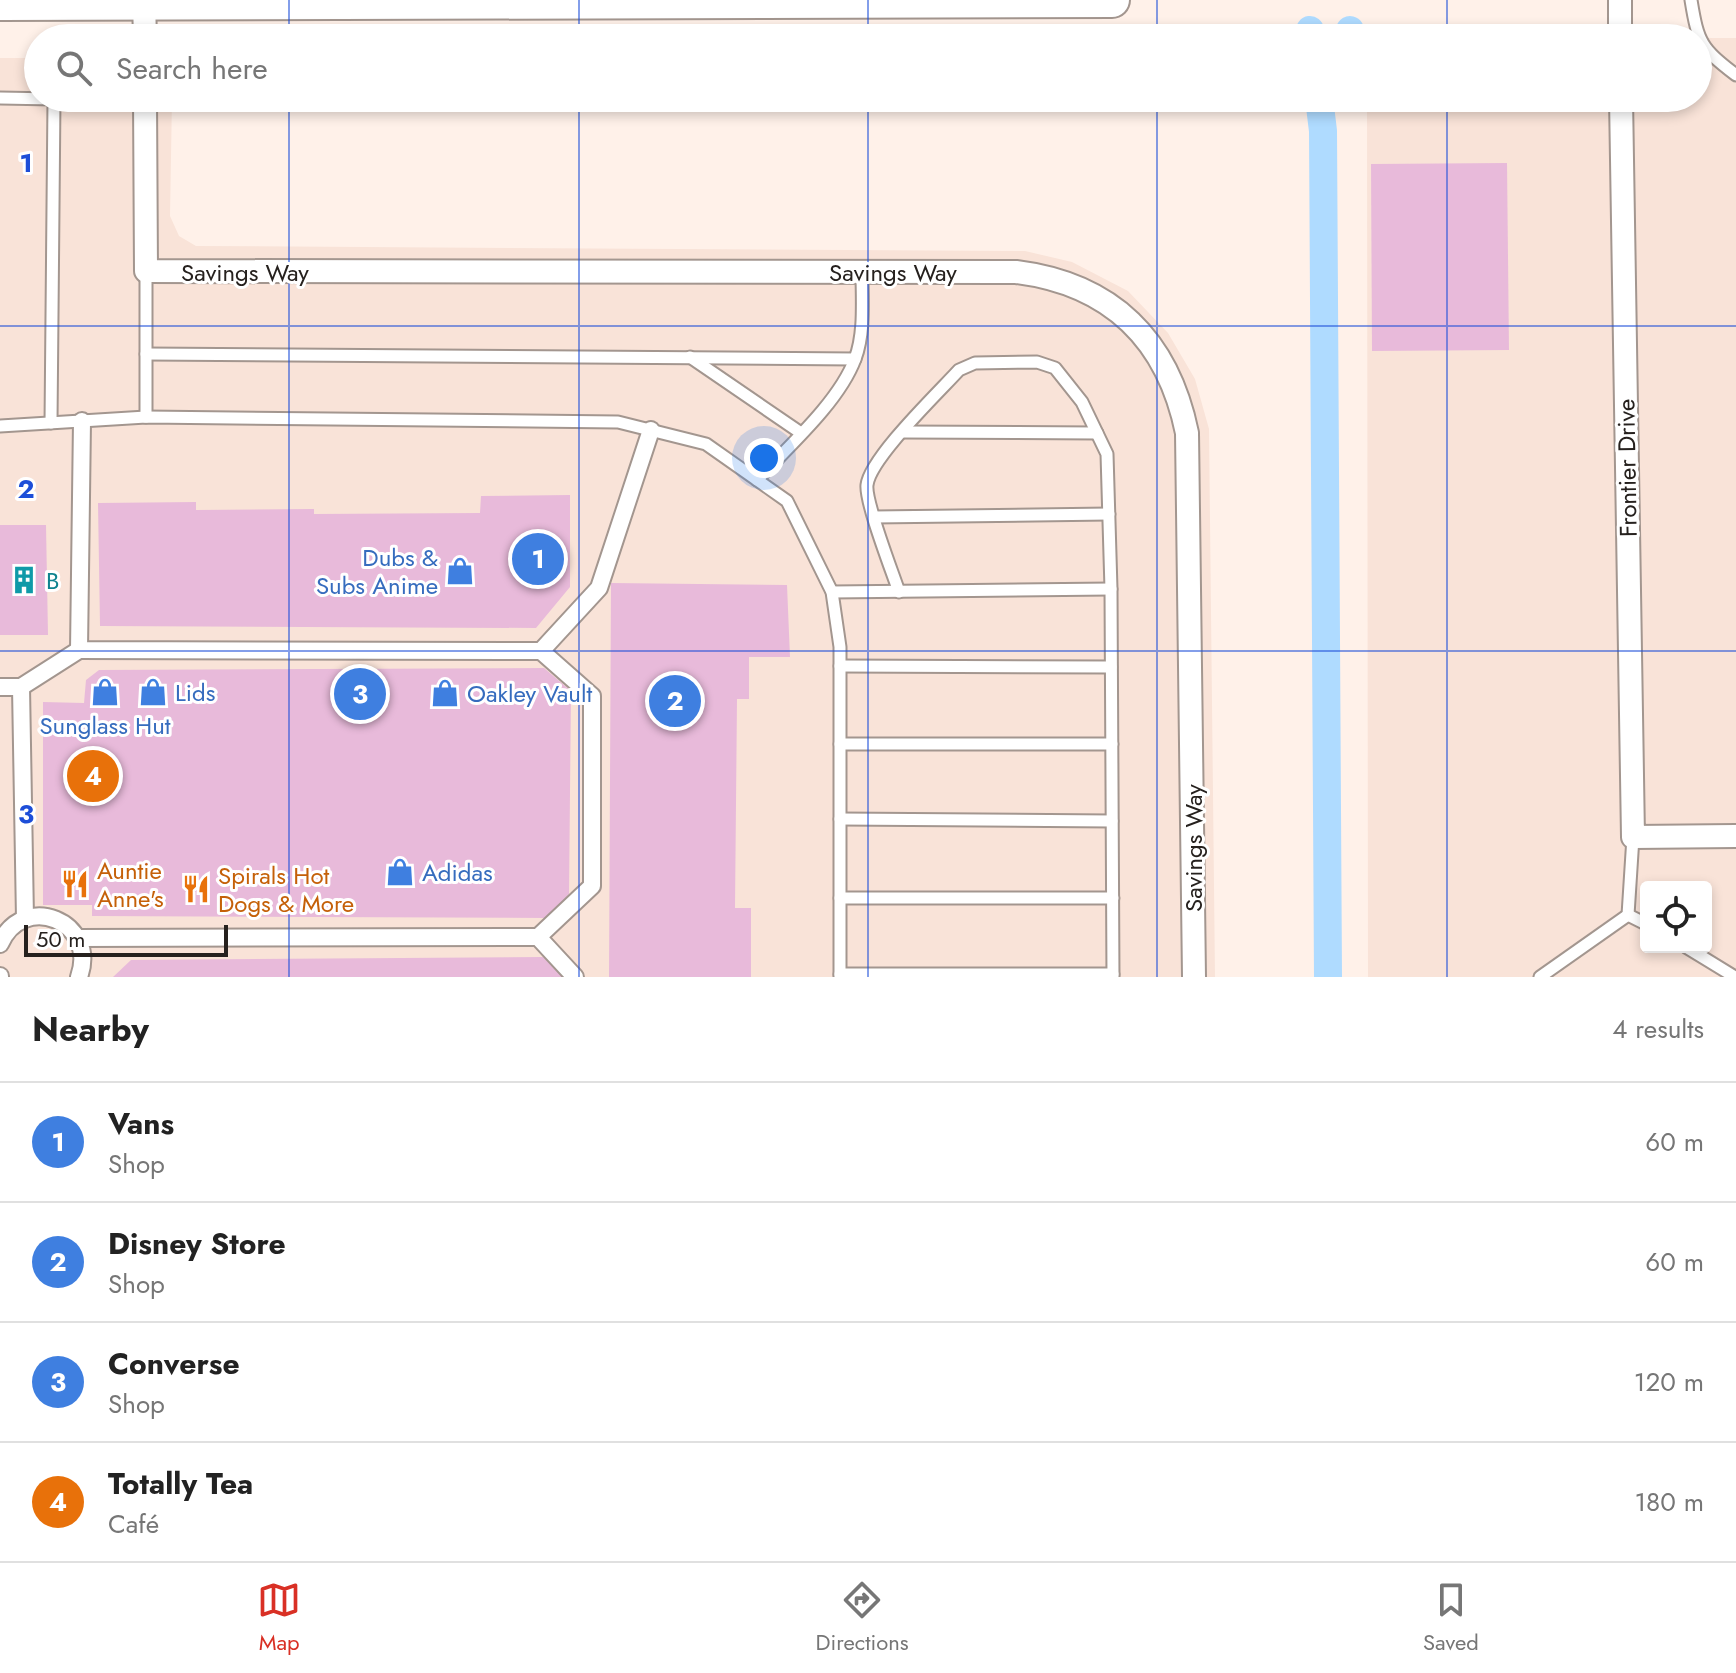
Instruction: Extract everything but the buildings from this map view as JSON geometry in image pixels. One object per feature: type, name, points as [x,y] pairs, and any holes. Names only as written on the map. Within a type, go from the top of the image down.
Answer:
[{"type":"main road","points":[[0,3],[1112,0]]},
{"type":"street","points":[[1620,0],[1620,24]]},
{"type":"street","points":[[144,1],[145,24]]},
{"type":"street","name":"Savings Way","points":[[145,112],[146,271],[1016,272],[1055,279],[1083,290],[1136,327],[1169,373],[1182,405],[1187,433],[1194,977]]},
{"type":"street","name":"Frontier Drive","points":[[1621,112],[1633,837]]},
{"type":"street","points":[[79,650],[82,421]]},
{"type":"street","points":[[541,651],[599,588],[651,430]]},
{"type":"street","points":[[0,687],[21,687],[79,650],[541,651],[592,696],[592,886],[538,937],[77,938]]},
{"type":"street","points":[[21,687],[25,919]]},
{"type":"street","points":[[1633,837],[1736,836]]},
{"type":"street","points":[[0,944],[13,926],[25,919],[38,916],[65,923],[77,938],[84,960],[80,976]]},
{"type":"street","points":[[538,937],[575,977]]},
{"type":"lane","points":[[1691,0],[1695,24]]},
{"type":"lane","points":[[1712,56],[1736,75]]},
{"type":"lane","points":[[0,98],[24,98]]},
{"type":"lane","points":[[51,423],[54,112]]},
{"type":"lane","points":[[146,271],[146,417]]},
{"type":"lane","points":[[757,480],[830,402],[855,359],[861,319],[862,272]]},
{"type":"lane","points":[[146,354],[855,359]]},
{"type":"lane","points":[[690,357],[801,433]]},
{"type":"lane","points":[[0,426],[146,417],[618,422],[706,444],[787,501],[832,592],[840,647],[840,976],[1113,975],[1111,589],[1107,454],[1082,402],[1055,368],[1037,362],[975,363],[959,370],[876,463],[867,485],[874,517],[899,592]]},
{"type":"lane","points":[[903,432],[1097,433]]},
{"type":"lane","points":[[874,517],[1109,514]]},
{"type":"lane","points":[[832,592],[1111,589]]},
{"type":"lane","points":[[840,666],[1111,667]]},
{"type":"lane","points":[[840,744],[1112,744]]},
{"type":"lane","points":[[840,819],[1112,821]]},
{"type":"lane","points":[[1628,915],[1633,837]]},
{"type":"lane","points":[[840,898],[1113,898]]},
{"type":"lane","points":[[1628,915],[1640,921]]},
{"type":"lane","points":[[1540,977],[1628,915]]},
{"type":"lane","points":[[1696,953],[1735,977]]},
{"type":"shaded area","points":[[1712,38],[1736,38],[1736,977],[1368,977],[1367,112],[1712,112]]},
{"type":"shaded area","points":[[0,58],[24,58],[24,112],[172,112],[170,216],[179,236],[196,246],[1025,251],[1072,262],[1128,291],[1168,333],[1195,379],[1209,429],[1215,977],[0,977]]},
{"type":"waterway","points":[[1321,112],[1328,977]]},
{"type":"place","name":"Vans","points":[[538,559]]},
{"type":"place","name":"Dubs & Subs Anime","points":[[460,571]]},
{"type":"place","name":"B","points":[[24,580]]},
{"type":"place","name":"Sunglass Hut","points":[[105,692]]},
{"type":"place","name":"Lids","points":[[153,692]]},
{"type":"place","name":"Oakley Vault","points":[[445,693]]},
{"type":"place","name":"Converse","points":[[360,694]]},
{"type":"place","name":"Disney Store","points":[[675,701]]},
{"type":"place","name":"Totally Tea","points":[[93,776]]},
{"type":"place","name":"Adidas","points":[[400,872]]},
{"type":"place","name":"Auntie Anne's","points":[[75,884]]},
{"type":"place","name":"Spirals Hot Dogs & More","points":[[196,889]]}]
